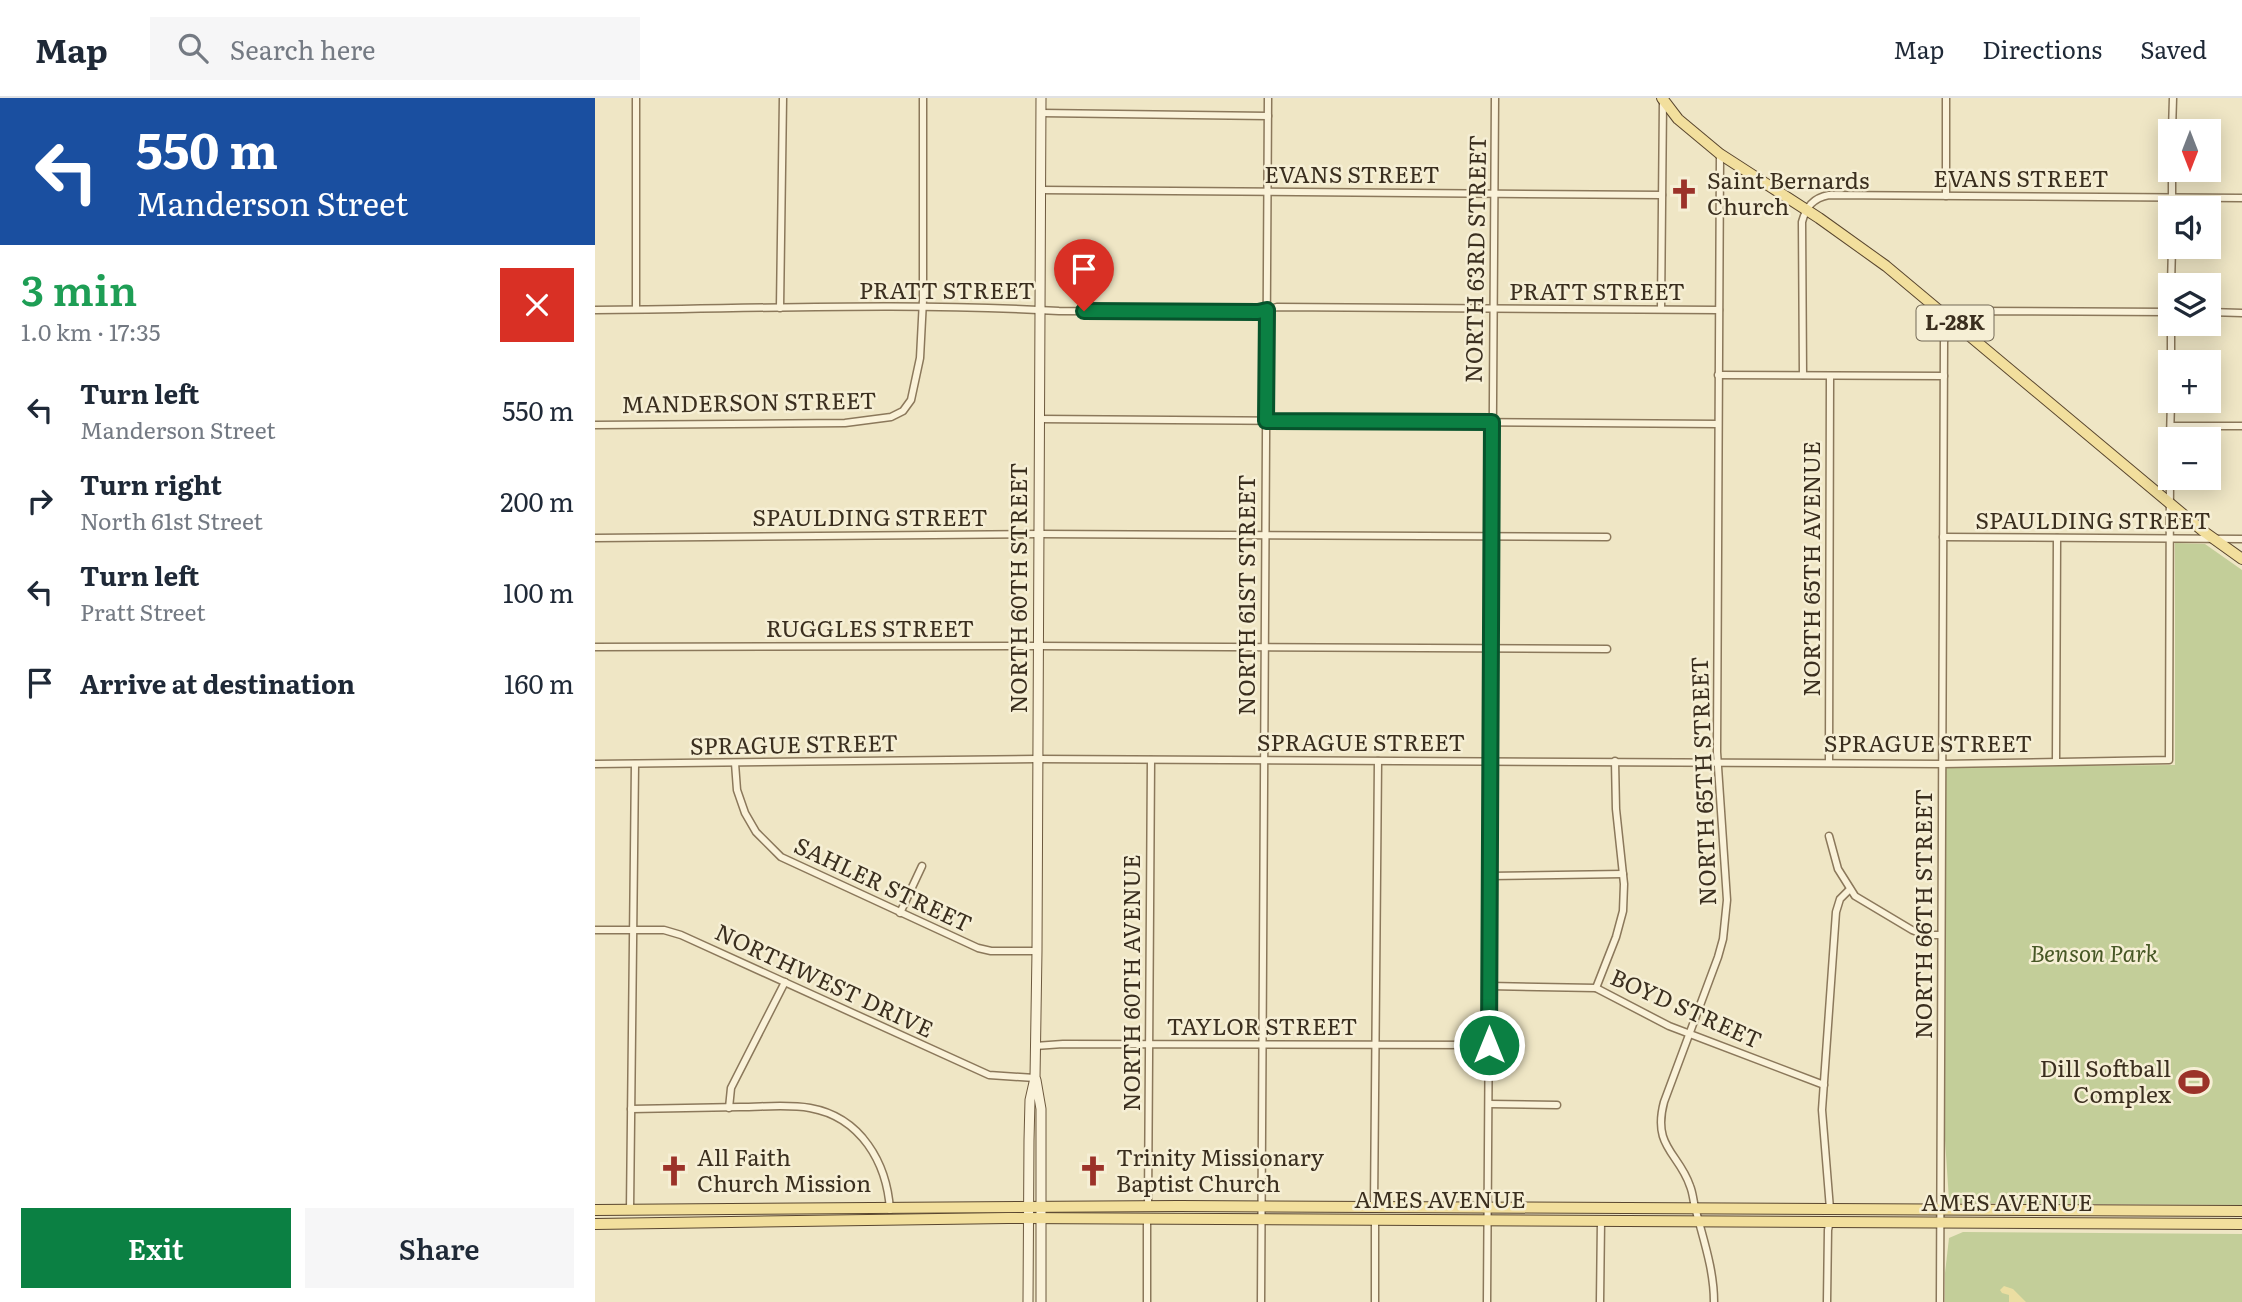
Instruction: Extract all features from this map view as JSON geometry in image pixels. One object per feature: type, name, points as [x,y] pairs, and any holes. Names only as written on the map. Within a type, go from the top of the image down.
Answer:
[{"type":"main road","name":"NORTH 60TH STREET","points":[[1041,98],[1035,1046],[1035,1078],[1041,1109],[1041,1302]]},
{"type":"main road","name":"L-28K","points":[[1663,99],[1678,119],[1720,155],[1862,247],[2169,502],[2242,559]]},
{"type":"main road","name":"NORTH 60TH STREET","points":[[1028,1302],[1030,1100],[1035,1078]]},
{"type":"main road","name":"AMES AVENUE","points":[[595,1210],[1261,1206],[2242,1211]]},
{"type":"main road","name":"AMES AVENUE","points":[[595,1224],[1029,1218],[2242,1224]]},
{"type":"street","points":[[636,98],[636,309]]},
{"type":"street","points":[[780,308],[783,98]]},
{"type":"street","points":[[922,308],[923,98]]},
{"type":"street","name":"NORTH 61ST STREET","points":[[1261,1302],[1268,98]]},
{"type":"street","name":"NORTH 63RD STREET","points":[[1487,1302],[1495,98]]},
{"type":"street","points":[[1946,98],[1946,196]]},
{"type":"street","points":[[2172,119],[2173,98]]},
{"type":"street","points":[[1661,309],[1663,99]]},
{"type":"street","points":[[1041,113],[1268,116]]},
{"type":"street","name":"NORTH 65TH STREET","points":[[1714,1302],[1713,1272],[1689,1183],[1665,1144],[1661,1119],[1664,1102],[1718,957],[1726,920],[1727,882],[1717,762],[1720,155]]},
{"type":"street","name":"EVANS STREET","points":[[1041,190],[1662,195]]},
{"type":"street","name":"EVANS STREET","points":[[1805,209],[1820,197],[1829,195],[2158,197]]},
{"type":"street","name":"EVANS STREET","points":[[2221,198],[2242,198]]},
{"type":"street","points":[[1803,375],[1801,233],[1805,209]]},
{"type":"street","name":"PRATT STREET","points":[[595,310],[922,308],[1258,312],[1276,307],[1719,310]]},
{"type":"street","name":"MANDERSON STREET","points":[[595,425],[845,423],[891,417],[903,411],[911,400],[919,369],[922,308]]},
{"type":"street","points":[[1948,317],[1968,311],[2158,312]]},
{"type":"street","points":[[2221,313],[2242,313]]},
{"type":"street","name":"NORTH 66TH STREET","points":[[1940,1302],[1944,342],[1948,317]]},
{"type":"street","points":[[1718,375],[1944,376]]},
{"type":"street","name":"NORTH 65TH AVENUE","points":[[1829,762],[1830,376]]},
{"type":"street","points":[[2171,413],[2171,426],[2242,426]]},
{"type":"street","points":[[1039,419],[1718,424]]},
{"type":"street","points":[[2169,490],[2170,539]]},
{"type":"street","name":"SPAULDING STREET","points":[[595,538],[1039,534],[1607,537]]},
{"type":"street","name":"SPAULDING STREET","points":[[1943,537],[2242,539]]},
{"type":"street","points":[[2056,761],[2057,538]]},
{"type":"street","name":"SPRAGUE STREET","points":[[595,764],[1037,759],[1942,764],[2169,760],[2170,539]]},
{"type":"street","name":"RUGGLES STREET","points":[[595,647],[1607,649]]},
{"type":"street","name":"NORTH 60TH AVENUE","points":[[1148,1206],[1151,760]]},
{"type":"street","points":[[1374,1207],[1378,761]]},
{"type":"street","points":[[1596,988],[1621,921],[1624,897],[1615,809],[1615,761]]},
{"type":"street","name":"SAHLER STREET","points":[[735,763],[737,790],[755,832],[772,850],[792,864],[985,951],[1037,951]]},
{"type":"street","points":[[630,1210],[635,764]]},
{"type":"street","points":[[1829,836],[1838,869],[1850,889],[1863,902],[1912,930],[1941,935]]},
{"type":"street","points":[[900,913],[922,866]]},
{"type":"street","points":[[1489,876],[1623,874]]},
{"type":"street","points":[[1831,1209],[1822,1126],[1824,1085],[1836,912],[1840,899],[1850,889]]},
{"type":"street","name":"NORTHWEST DRIVE","points":[[595,930],[663,930],[681,934],[989,1075],[1035,1078]]},
{"type":"street","points":[[729,1108],[730,1088],[785,982]]},
{"type":"street","name":"BOYD STREET","points":[[1489,986],[1596,988],[1689,1034],[1824,1085]]},
{"type":"street","name":"TAYLOR STREET","points":[[1035,1046],[1489,1045]]},
{"type":"street","points":[[1489,1104],[1557,1105]]},
{"type":"street","points":[[631,1109],[808,1108],[828,1113],[850,1125],[866,1140],[881,1165],[890,1220]]},
{"type":"street","points":[[1147,1218],[1147,1302]]},
{"type":"street","points":[[1375,1219],[1375,1302]]},
{"type":"street","points":[[1600,1302],[1601,1221]]},
{"type":"street","points":[[1827,1302],[1830,1221]]},
{"type":"green space","name":"Benson Park","points":[[2175,543],[2205,544],[2242,570],[2242,1205],[1951,1203],[1945,1140],[1946,767],[2175,765]]},
{"type":"green space","points":[[1963,1232],[2242,1234],[2242,1302],[1945,1302],[1949,1238]]},
{"type":"sand","points":[[2004,1286],[2013,1289],[2026,1302],[2009,1302],[2009,1295],[2000,1290]]},
{"type":"place","name":"Saint Bernards Church","points":[[1684,194]]},
{"type":"place","name":"Dill Softball Complex","points":[[2194,1082]]},
{"type":"place","name":"All Faith Church Mission","points":[[674,1171]]},
{"type":"place","name":"Trinity Missionary Baptist Church","points":[[1093,1171]]},
{"type":"route","points":[[1084,311],[1267,310],[1266,421],[1492,422],[1489,1045]]}]
